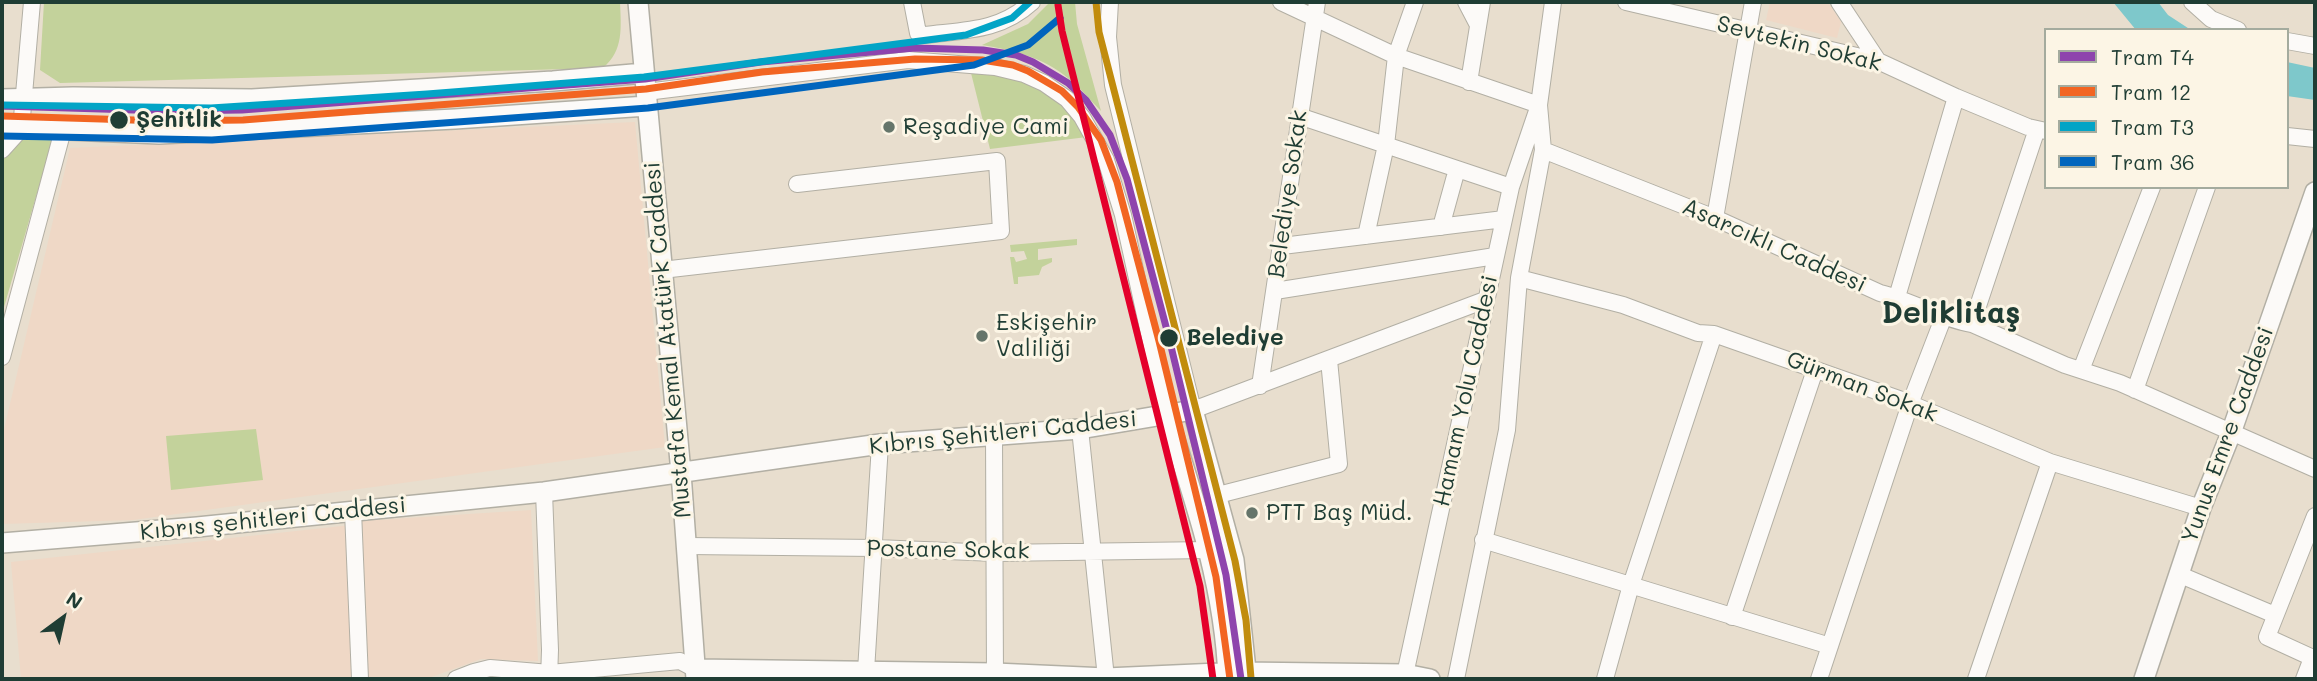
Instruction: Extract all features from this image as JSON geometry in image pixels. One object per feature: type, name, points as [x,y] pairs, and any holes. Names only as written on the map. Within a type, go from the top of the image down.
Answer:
[{"type":"main road","name":"Mustafa Kemal Atatürk Caddesi","points":[[638,2],[681,472],[696,674]]},
{"type":"main road","points":[[2,99],[252,99],[553,81],[646,90]]},
{"type":"main road","points":[[11,128],[172,133],[455,119],[646,90]]},
{"type":"main road","name":"Yunus Emre Caddesi","points":[[2144,679],[2201,508],[2231,433],[2315,192]]},
{"type":"main road","points":[[1194,410],[1234,560],[1237,676]]},
{"type":"main road","name":"Kıbrıs Şehitleri Caddesi","points":[[544,492],[880,444],[1080,429],[1194,410]]},
{"type":"main road","points":[[1167,415],[1204,530],[1237,676]]},
{"type":"main road","name":"Kıbrıs şehitleri Caddesi","points":[[2,543],[544,492]]},
{"type":"main road","points":[[696,674],[1430,679]]},
{"type":"street","points":[[2,150],[23,100],[32,2]]},
{"type":"street","points":[[912,2],[918,33],[924,35],[979,30],[1005,20],[1032,2]]},
{"type":"street","points":[[1110,2],[1108,37],[1115,96],[1194,410]]},
{"type":"street","points":[[1280,2],[1396,56],[1539,105]]},
{"type":"street","name":"Belediye Sokak","points":[[1259,386],[1317,2]]},
{"type":"street","points":[[1366,236],[1386,145],[1396,56],[1415,2]]},
{"type":"street","points":[[1466,2],[1478,25]]},
{"type":"street","points":[[1469,82],[1482,2]]},
{"type":"street","name":"Hamam Yolu Caddesi","points":[[1404,677],[1511,187],[1539,105],[1553,2]]},
{"type":"street","name":"Sevtekin Sokak","points":[[1626,2],[1878,61],[1956,97],[2041,130]]},
{"type":"street","points":[[1715,218],[1753,2]]},
{"type":"street","points":[[1839,2],[1878,61]]},
{"type":"street","points":[[2192,2],[2211,19],[2233,28]]},
{"type":"street","points":[[2289,41],[2315,46]]},
{"type":"street","points":[[646,90],[908,60],[996,67],[1024,74],[1044,83],[1067,99],[1082,117],[1106,160],[1123,215],[1167,415]]},
{"type":"street","points":[[1897,297],[1956,97]]},
{"type":"street","name":"Hamam Yolu Caddesi","points":[[1456,679],[1507,430],[1519,278],[1543,150],[1539,105]]},
{"type":"street","points":[[1299,116],[1511,187]]},
{"type":"street","points":[[2,356],[63,130]]},
{"type":"street","points":[[1972,324],[2041,130]]},
{"type":"street","points":[[2289,136],[2315,139]]},
{"type":"street","name":"Asarcıklı Caddesi","points":[[1543,150],[1715,218],[1880,293],[1897,297],[1956,321],[1972,324],[2081,370],[2120,383],[2315,469]]},
{"type":"street","points":[[662,270],[1001,230],[998,161],[797,184]]},
{"type":"street","points":[[1441,227],[1457,169]]},
{"type":"street","points":[[2081,370],[2151,189]]},
{"type":"street","points":[[2134,390],[2206,189]]},
{"type":"street","points":[[1282,246],[1504,219]]},
{"type":"street","points":[[1275,291],[1495,256]]},
{"type":"street","name":"Gürman Sokak","points":[[1519,278],[1623,304],[1698,333],[1714,334],[1910,404],[2050,462],[2201,508]]},
{"type":"street","name":"Kıbrıs Şehitleri Caddesi","points":[[1194,410],[1485,300]]},
{"type":"street","points":[[1819,679],[1910,404],[1944,316]]},
{"type":"street","points":[[1605,679],[1631,584],[1714,334]]},
{"type":"street","points":[[1218,495],[1339,464],[1329,360]]},
{"type":"street","points":[[1732,617],[1815,370]]},
{"type":"street","points":[[1080,429],[1106,678]]},
{"type":"street","points":[[994,434],[995,676]]},
{"type":"street","points":[[867,675],[880,444]]},
{"type":"street","points":[[1976,679],[2050,462]]},
{"type":"street","points":[[544,492],[549,676]]},
{"type":"street","points":[[353,511],[360,679]]},
{"type":"street","points":[[2304,679],[2314,658],[2267,637],[2315,516]]},
{"type":"street","points":[[1483,540],[1830,646]]},
{"type":"street","name":"Postane Sokak","points":[[687,547],[876,548],[995,553],[1209,550]]},
{"type":"street","points":[[2178,574],[2275,615]]},
{"type":"street","points":[[456,679],[490,668],[549,676],[680,661],[696,674]]},
{"type":"shaded area","points":[[1770,2],[1828,2],[1841,22],[1837,38],[1766,20]]},
{"type":"shaded area","points":[[635,122],[665,447],[133,520],[2,524],[2,438],[70,148]]},
{"type":"shaded area","points":[[531,510],[538,661],[481,659],[426,679],[362,679],[360,521]]},
{"type":"shaded area","points":[[351,525],[352,679],[21,679],[11,562]]},
{"type":"green space","points":[[44,2],[620,2],[621,30],[615,54],[603,68],[60,83],[40,70]]},
{"type":"green space","points":[[1050,2],[1075,2],[1077,24],[1101,111],[1073,83],[1050,66],[1017,52],[982,45],[1028,24]]},
{"type":"green space","points":[[970,69],[1013,75],[1041,86],[1068,109],[1087,137],[990,149]]},
{"type":"green space","points":[[22,138],[53,138],[2,314],[2,161]]},
{"type":"green space","points":[[1077,239],[1077,245],[1038,249],[1038,260],[1052,258],[1052,262],[1042,267],[1039,275],[1018,277],[1018,284],[1014,284],[1010,257],[1014,257],[1016,262],[1027,259],[1024,251],[1011,252],[1010,245]]},
{"type":"green space","points":[[256,429],[263,480],[171,490],[166,436]]},
{"type":"water","points":[[2113,2],[2158,2],[2168,15],[2188,28],[2134,28]]},
{"type":"water","points":[[2289,62],[2315,68],[2315,100],[2289,96]]},
{"type":"tram line","name":"T3","points":[[2,105],[211,108],[644,77],[966,35],[1012,18],[1030,2]]},
{"type":"tram line","name":"36","points":[[2,136],[212,140],[648,108],[974,65],[1028,45],[1060,18]]},
{"type":"tram line","name":"T4","points":[[2,106],[167,111],[242,110],[645,79],[761,62],[915,48],[983,50],[1016,55],[1033,62],[1068,83],[1086,100],[1110,135],[1127,179],[1169,338],[1226,575],[1241,679]]},
{"type":"tram line","name":"12","points":[[2,116],[167,121],[243,120],[646,89],[762,72],[915,59],[982,60],[1013,65],[1028,71],[1062,91],[1078,107],[1101,140],[1117,182],[1216,577],[1230,679]]},
{"type":"transit line","points":[[1096,2],[1099,32],[1235,561],[1246,620],[1251,678]]},
{"type":"transit line","points":[[1058,5],[1062,31],[1200,586],[1213,679]]},
{"type":"place","name":"Şehitlik","points":[[119,120]]},
{"type":"place","name":"Reşadiye Cami","points":[[889,127]]},
{"type":"place","name":"Eskişehir Valiliği","points":[[982,336]]},
{"type":"place","name":"Belediye","points":[[1169,338]]},
{"type":"place","name":"PTT Baş Müd.","points":[[1252,513]]},
{"type":"district","name":"Deliklitaş","points":[[1951,314]]}]
